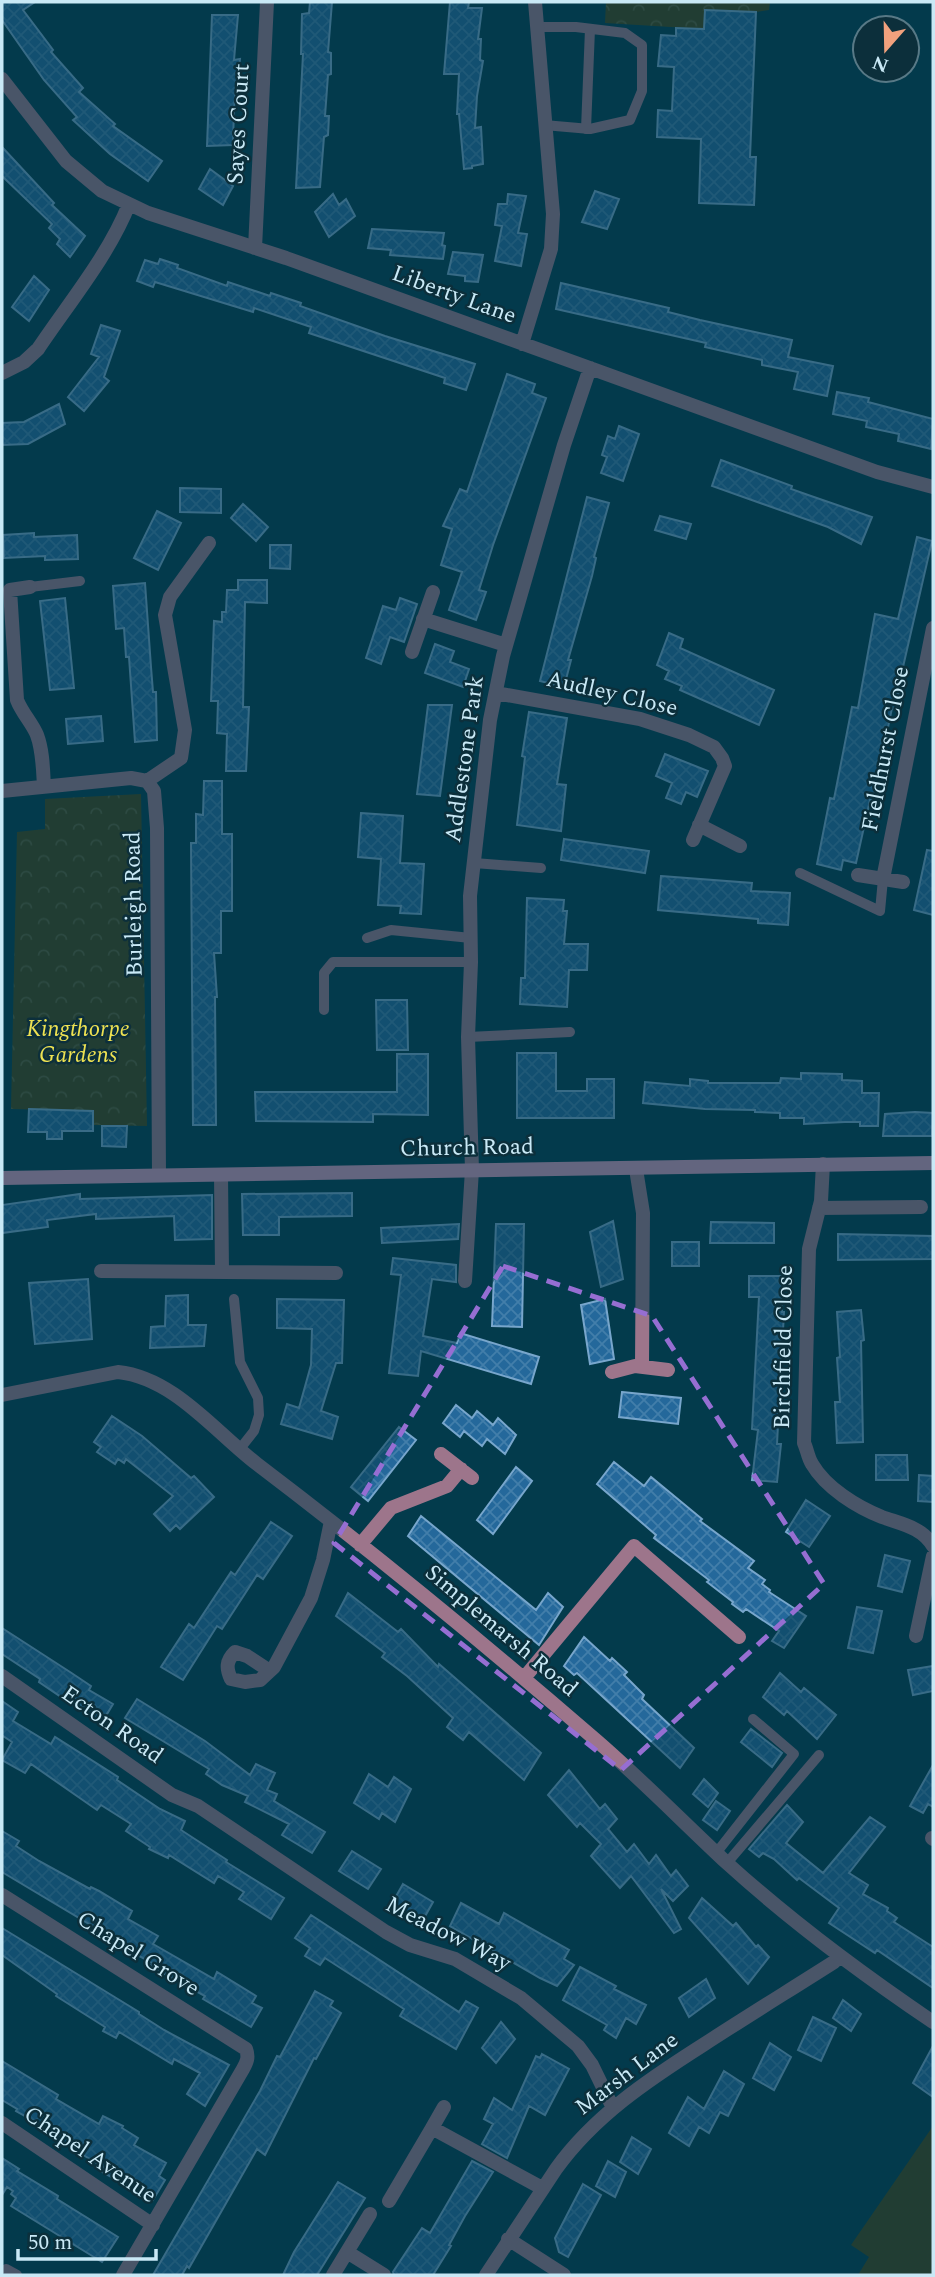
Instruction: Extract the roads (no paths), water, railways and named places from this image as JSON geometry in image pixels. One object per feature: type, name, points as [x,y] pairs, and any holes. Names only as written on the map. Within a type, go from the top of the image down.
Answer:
[{"type":"main road","name":"Church Road","points":[[2,1178],[933,1163]]},
{"type":"street","name":"Sayes Court","points":[[255,248],[267,2]]},
{"type":"street","points":[[522,344],[551,248],[553,214],[535,2]]},
{"type":"street","name":"Liberty Lane","points":[[2,79],[66,161],[102,191],[148,214],[255,248],[877,472],[933,488]]},
{"type":"street","points":[[2,373],[24,362],[37,349],[104,250],[128,204]]},
{"type":"street","name":"Addlestone Park","points":[[465,1282],[472,1170],[468,1037],[470,896],[490,720],[506,645],[564,445],[590,368]]},
{"type":"street","points":[[2,791],[131,778],[147,780],[181,758],[186,730],[165,615],[170,597],[209,543]]},
{"type":"street","points":[[30,587],[6,590],[17,700],[41,747],[44,787]]},
{"type":"street","points":[[412,652],[433,592]]},
{"type":"street","points":[[424,619],[506,645]]},
{"type":"street","name":"Fieldhurst Close","points":[[883,879],[929,671],[933,628]]},
{"type":"street","name":"Audley Close","points":[[496,693],[640,719],[689,735],[714,747],[724,766],[693,840]]},
{"type":"street","name":"Burleigh Road","points":[[147,780],[154,791],[157,828],[159,1175]]},
{"type":"street","points":[[699,825],[740,846]]},
{"type":"street","points":[[858,875],[903,882]]},
{"type":"street","name":"Birchfield Close","points":[[822,1164],[819,1208],[809,1249],[804,1443],[812,1464],[829,1485],[879,1516],[911,1526],[929,1538],[933,1546]]},
{"type":"street","points":[[636,1169],[643,1213],[642,1367]]},
{"type":"street","points":[[221,1175],[222,1271]]},
{"type":"street","points":[[819,1208],[921,1207]]},
{"type":"street","points":[[101,1271],[336,1273]]},
{"type":"street","points":[[612,1372],[642,1367],[668,1370]]},
{"type":"street","name":"Simplemarsh Road","points":[[2,1395],[118,1372],[134,1374],[180,1398],[239,1450],[524,1678],[598,1742],[722,1858],[839,1955],[933,2022]]},
{"type":"street","points":[[360,1545],[391,1508],[447,1486],[467,1473],[442,1454]]},
{"type":"street","points":[[270,1671],[311,1598],[331,1521]]},
{"type":"street","points":[[524,1678],[634,1546],[739,1637]]},
{"type":"street","points":[[916,1636],[933,1556]]},
{"type":"street","name":"Ecton Road","points":[[2,1676],[172,1795],[198,1806]]},
{"type":"street","name":"Meadow Way","points":[[198,1806],[386,1932],[410,1945],[455,1959],[522,1998],[578,2046],[592,2064],[614,2108]]},
{"type":"street","name":"Chapel Grove","points":[[2,1895],[246,2049],[248,2054],[243,2068],[153,2225]]},
{"type":"street","name":"Marsh Lane","points":[[486,2275],[542,2188],[582,2137],[614,2108],[666,2069],[834,1962],[839,1955]]},
{"type":"street","points":[[389,2201],[444,2107]]},
{"type":"street","name":"Chapel Avenue","points":[[2,2123],[153,2225]]},
{"type":"street","points":[[432,2128],[542,2188]]},
{"type":"street","points":[[333,2275],[370,2214]]},
{"type":"street","points":[[123,2275],[153,2225]]},
{"type":"street","points":[[509,2239],[564,2275]]},
{"type":"street","points":[[347,2252],[384,2275]]},
{"type":"lane","points":[[537,27],[625,33],[642,45],[642,91],[630,120],[586,128],[544,125]]},
{"type":"lane","points":[[586,128],[590,29]]},
{"type":"lane","points":[[30,587],[80,581]]},
{"type":"lane","points":[[474,863],[541,868]]},
{"type":"lane","points":[[800,873],[880,911],[883,879]]},
{"type":"lane","points":[[367,938],[391,930],[471,938]]},
{"type":"lane","points":[[324,1010],[324,973],[333,962],[471,962]]},
{"type":"lane","points":[[468,1037],[570,1032]]},
{"type":"lane","points":[[234,1299],[240,1362],[258,1398],[259,1415],[254,1430],[239,1450]]},
{"type":"lane","points":[[722,1858],[794,1755],[753,1719]]},
{"type":"lane","points":[[722,1858],[818,1755]]},
{"type":"lane","points":[[6,2269],[17,2275]]},
{"type":"park label","name":"Kingthorpe Gardens","points":[[78,1042]]}]
